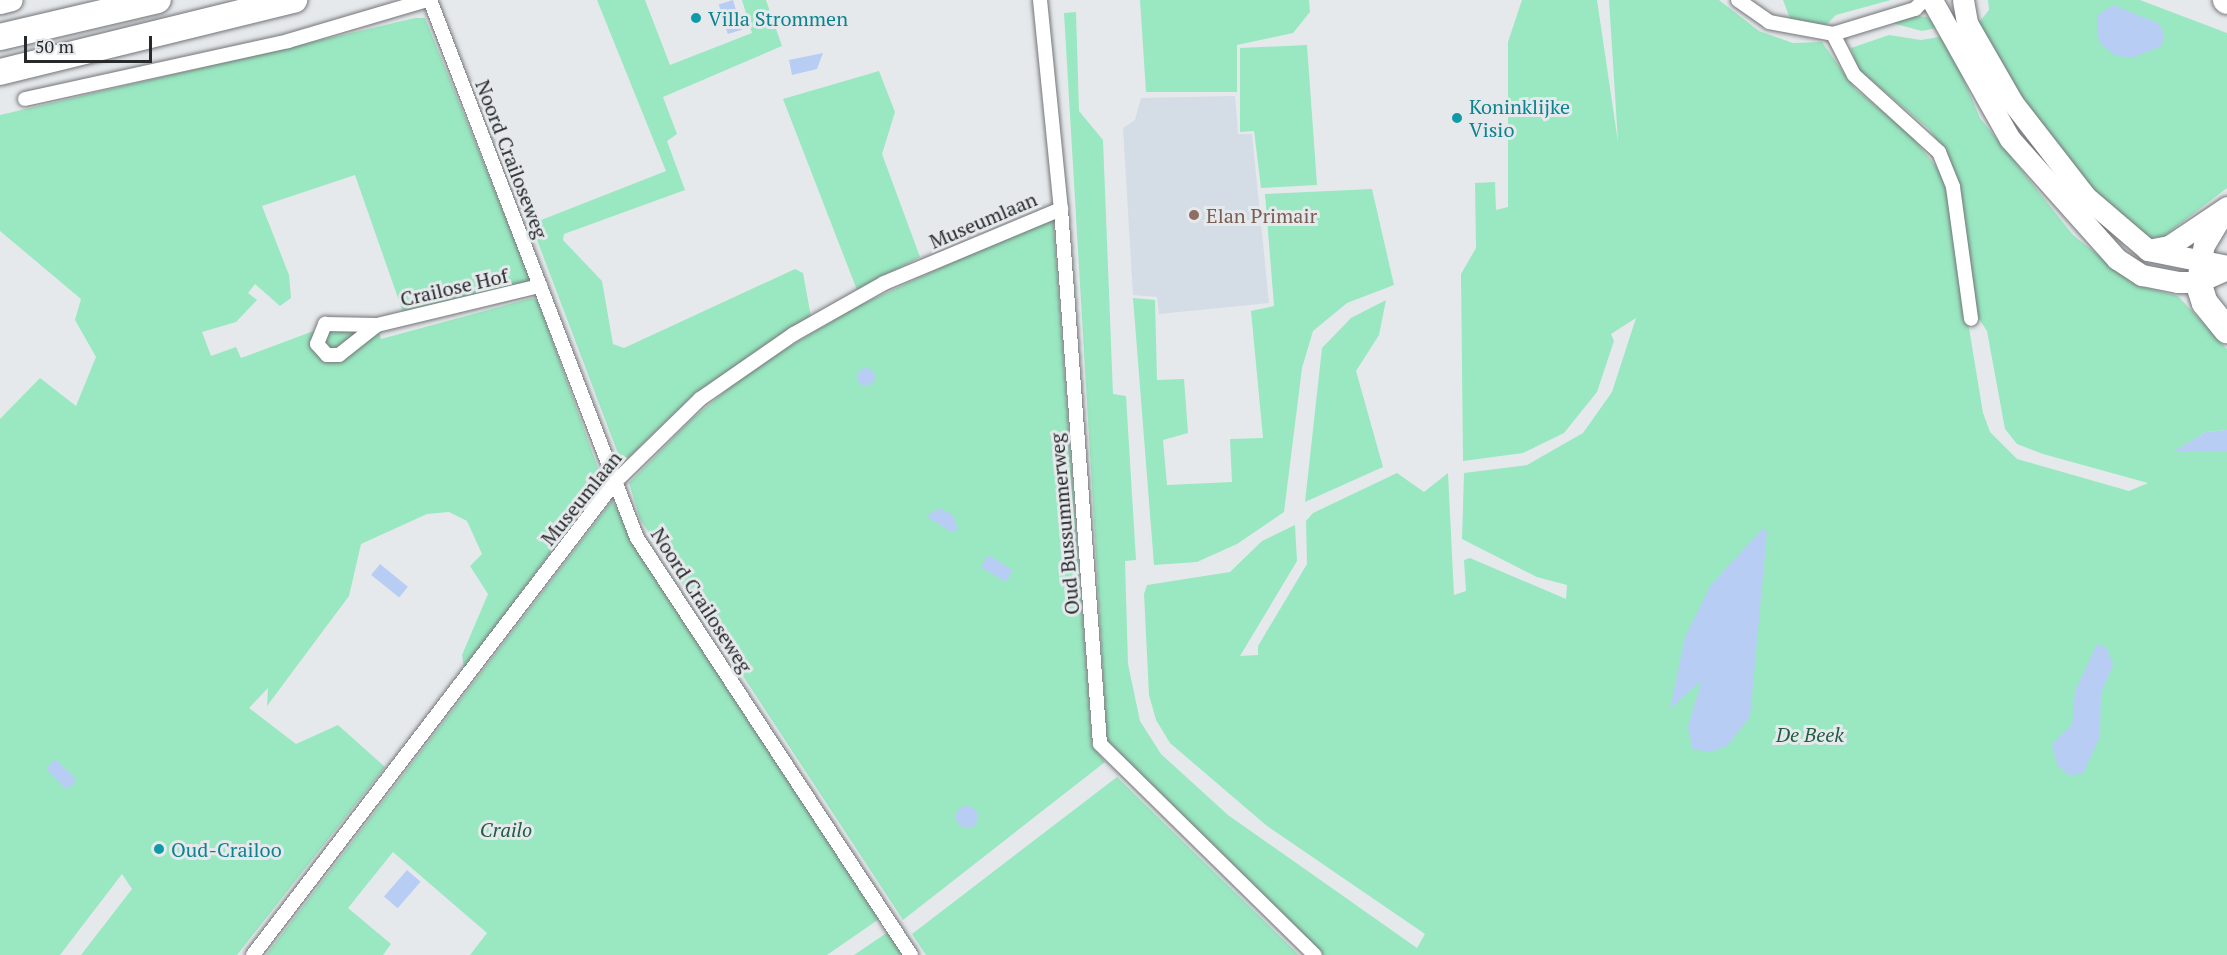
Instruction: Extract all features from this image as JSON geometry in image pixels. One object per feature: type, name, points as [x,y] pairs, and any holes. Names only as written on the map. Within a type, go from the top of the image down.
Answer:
[{"type":"highway","points":[[0,37],[158,0]]},
{"type":"highway","points":[[0,72],[294,0]]},
{"type":"highway","points":[[2199,272],[2205,303],[2227,330]]},
{"type":"main road","points":[[0,3],[12,0]]},
{"type":"main road","points":[[2199,272],[2148,250],[2122,232],[2044,149],[1967,23],[1961,0],[1929,1],[2004,130],[2074,216],[2142,275],[2199,272],[2227,268]]},
{"type":"main road","points":[[2199,272],[2214,224],[2227,207]]},
{"type":"main road","points":[[2148,250],[2169,246],[2227,207]]},
{"type":"street","points":[[25,99],[288,41],[429,0]]},
{"type":"street","name":"Noord Crailoseweg","points":[[429,0],[637,538],[911,955]]},
{"type":"street","name":"Oud Bussummerweg","points":[[1040,0],[1061,209],[1100,744],[1315,955]]},
{"type":"street","points":[[1738,0],[1769,22],[1833,34],[1915,9],[1929,1]]},
{"type":"street","points":[[1833,34],[1854,75],[1938,152],[1953,187],[1971,319]]},
{"type":"street","name":"Museumlaan","points":[[253,955],[615,482],[700,399],[794,334],[884,283],[1061,209]]},
{"type":"street","name":"Crailose Hof","points":[[377,325],[540,286]]},
{"type":"shaded area","name":"Elan Primair","points":[[1235,96],[1238,134],[1252,134],[1269,303],[1159,314],[1157,297],[1133,295],[1123,128],[1135,120],[1141,98]]},
{"type":"green space","points":[[597,0],[645,0],[670,65],[752,33],[742,0],[766,0],[782,46],[663,97],[677,134],[667,141],[685,190],[564,234],[563,240],[602,281],[613,344],[624,348],[795,269],[803,273],[811,317],[692,396],[622,464],[531,224],[666,171]]},
{"type":"green space","points":[[1140,0],[1309,0],[1310,12],[1293,33],[1237,45],[1237,92],[1146,92]]},
{"type":"green space","name":"De Beek","points":[[1522,0],[1597,0],[1618,142],[1609,0],[1719,0],[1759,31],[1793,43],[1822,42],[1855,89],[1908,132],[1944,176],[1983,413],[1990,432],[2017,459],[2129,491],[2148,483],[2043,454],[2017,444],[2005,429],[1987,331],[1975,313],[1944,151],[1929,129],[1858,69],[1851,48],[1889,35],[1921,40],[1945,36],[1980,118],[2073,235],[2136,285],[2178,296],[2227,349],[2227,430],[2206,432],[2175,451],[2227,451],[2227,955],[1323,955],[1107,742],[1064,13],[1076,12],[1079,111],[1103,140],[1113,394],[1126,396],[1136,560],[1125,561],[1128,664],[1140,721],[1161,754],[1228,815],[1417,948],[1425,934],[1267,826],[1170,743],[1156,720],[1149,695],[1144,594],[1147,585],[1230,572],[1262,541],[1295,525],[1297,561],[1240,656],[1258,655],[1258,646],[1307,564],[1306,521],[1313,513],[1397,473],[1424,492],[1448,473],[1454,595],[1466,591],[1464,560],[1470,558],[1566,599],[1567,585],[1537,577],[1462,539],[1464,473],[1527,465],[1583,433],[1612,392],[1636,318],[1611,334],[1614,341],[1597,392],[1564,433],[1523,453],[1463,461],[1461,274],[1476,248],[1475,183],[1495,182],[1496,210],[1508,207],[1508,42]]},
{"type":"green space","points":[[1783,0],[1891,0],[1836,15],[1826,25],[1791,21]]},
{"type":"green space","points":[[1988,0],[2140,0],[2227,33],[2227,188],[2163,237],[2147,238],[2126,226],[2055,151],[1976,26],[1989,10]]},
{"type":"green space","points":[[1916,16],[1927,17],[1941,27],[1922,31],[1892,23]]},
{"type":"green space","points":[[415,18],[425,18],[532,283],[405,318],[355,175],[262,206],[289,275],[291,298],[280,306],[255,284],[248,293],[257,300],[236,322],[202,332],[211,356],[236,347],[241,358],[327,326],[377,326],[381,339],[532,298],[538,301],[603,482],[464,669],[462,655],[488,594],[470,566],[482,554],[467,521],[449,512],[427,514],[361,544],[349,596],[267,706],[268,688],[249,708],[296,744],[338,725],[385,767],[237,955],[81,955],[132,889],[122,874],[60,955],[0,955],[0,419],[40,378],[76,406],[96,357],[75,320],[81,299],[0,231],[0,115]]},
{"type":"green space","points":[[1307,45],[1317,185],[1261,188],[1254,131],[1240,132],[1240,48]]},
{"type":"green space","points":[[879,71],[895,112],[882,154],[920,257],[857,290],[783,99]]},
{"type":"green space","points":[[1372,189],[1394,285],[1347,303],[1313,331],[1302,368],[1284,512],[1237,544],[1197,562],[1154,565],[1133,298],[1155,300],[1157,380],[1184,379],[1188,433],[1163,440],[1167,485],[1232,482],[1230,439],[1263,438],[1251,311],[1274,306],[1265,194]]},
{"type":"green space","points":[[1053,216],[1092,745],[1105,762],[903,920],[640,519],[629,483],[693,418],[755,367],[858,306]]},
{"type":"green space","points":[[1386,300],[1379,335],[1356,371],[1383,467],[1305,502],[1322,348],[1351,318]]},
{"type":"green space","name":"Crailo","points":[[612,501],[879,919],[827,955],[470,955],[487,933],[393,852],[348,908],[391,944],[383,955],[266,955]]},
{"type":"green space","points":[[1117,777],[1299,955],[926,955],[912,934]]},
{"type":"green space","points":[[888,932],[902,955],[854,955]]},
{"type":"water","points":[[733,0],[742,30],[728,34],[719,4]]},
{"type":"water","points":[[2113,5],[2158,23],[2164,32],[2162,46],[2132,58],[2114,55],[2099,42],[2097,24],[2098,15]]},
{"type":"water","points":[[823,53],[817,69],[792,75],[789,60]]},
{"type":"water","points":[[862,368],[870,368],[875,373],[873,384],[862,386],[857,381],[857,373]]},
{"type":"water","points":[[2227,430],[2227,451],[2174,451],[2206,432]]},
{"type":"water","points":[[940,508],[953,515],[958,530],[951,532],[926,516]]},
{"type":"water","points":[[1763,528],[1767,532],[1750,717],[1727,746],[1710,752],[1692,749],[1688,726],[1702,680],[1670,709],[1685,637],[1711,585]]},
{"type":"water","points":[[988,555],[1013,570],[1006,582],[981,567]]},
{"type":"water","points":[[380,564],[408,587],[399,598],[371,575]]},
{"type":"water","points":[[2097,644],[2107,648],[2113,665],[2101,694],[2100,736],[2083,774],[2068,775],[2057,765],[2052,744],[2072,725],[2075,691]]},
{"type":"water","points":[[55,759],[76,779],[73,785],[66,789],[46,769]]},
{"type":"water","points":[[967,806],[975,809],[978,817],[975,825],[967,828],[959,825],[956,817],[959,809]]},
{"type":"water","points":[[407,870],[421,882],[398,908],[384,896]]},
{"type":"place","name":"Villa Strommen","points":[[696,18]]},
{"type":"place","name":"Koninklijke Visio","points":[[1457,118]]},
{"type":"place","name":"Elan Primair","points":[[1194,215]]},
{"type":"place","name":"Oud-Crailoo","points":[[159,849]]}]
